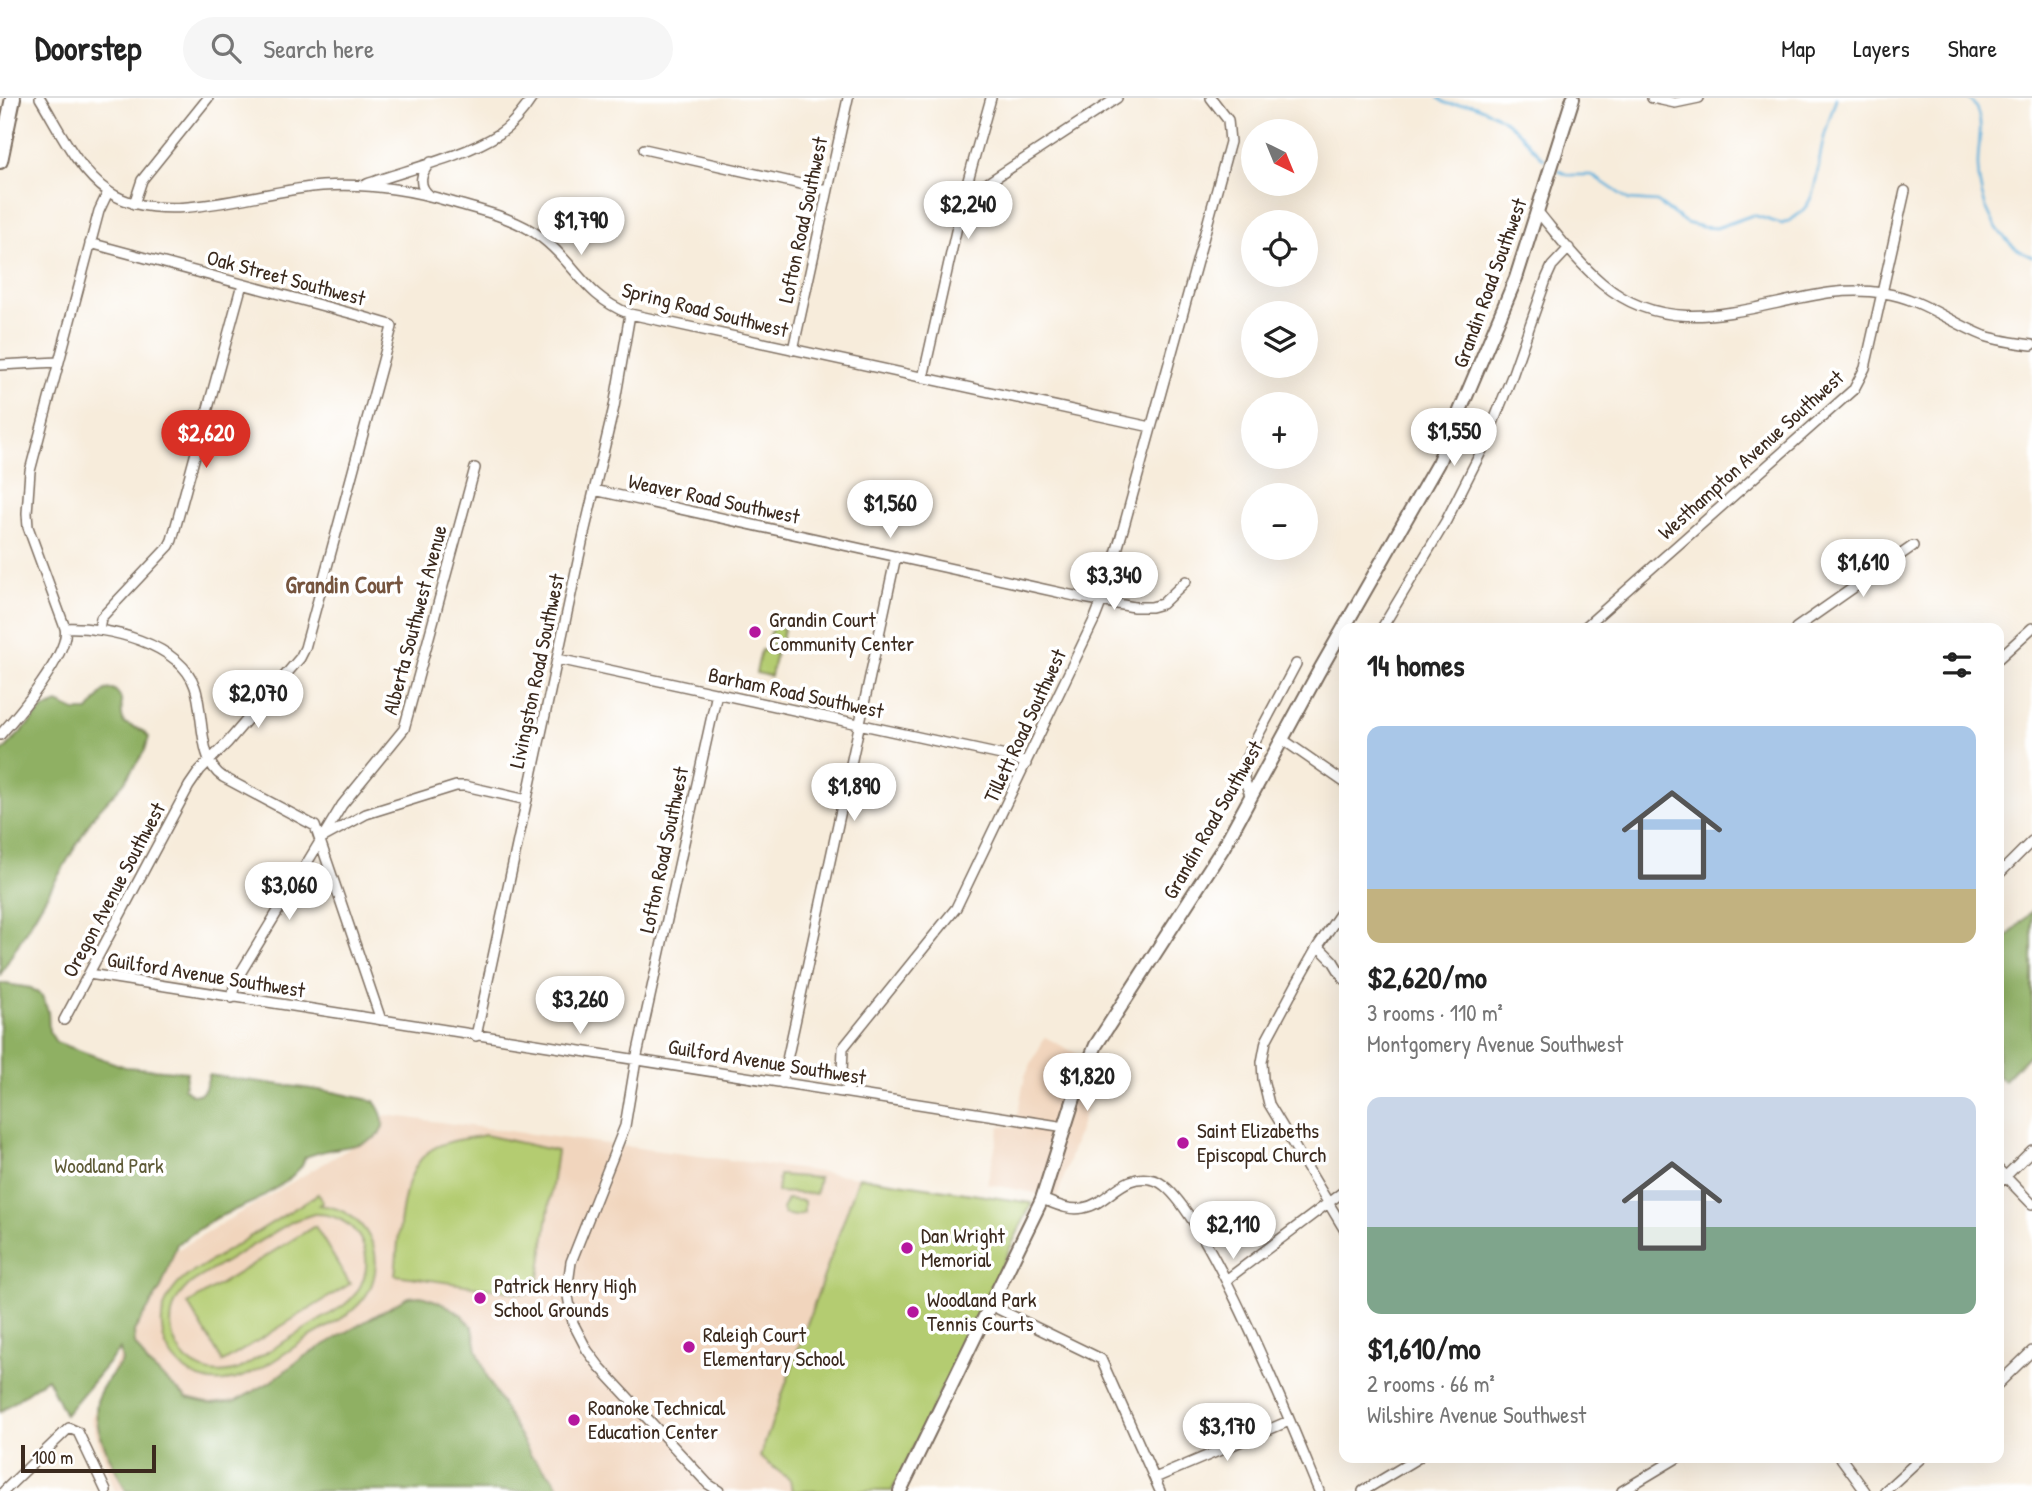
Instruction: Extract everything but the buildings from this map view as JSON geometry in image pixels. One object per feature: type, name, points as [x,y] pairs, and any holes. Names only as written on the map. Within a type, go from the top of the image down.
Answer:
[{"type":"main road","points":[[0,161],[13,98]]},
{"type":"street","name":"Spring Road Southwest","points":[[40,98],[82,164],[108,191],[134,204],[154,208],[186,208],[319,186],[362,186],[430,196],[531,230],[551,245],[604,302],[630,314],[1151,427]]},
{"type":"street","points":[[134,204],[142,180],[208,98]]},
{"type":"street","points":[[362,186],[474,147],[499,134],[514,121],[531,98]]},
{"type":"street","name":"Lofton Road Southwest","points":[[793,349],[848,98]]},
{"type":"street","points":[[923,378],[965,191],[991,98]]},
{"type":"street","points":[[965,191],[986,184],[1117,98]]},
{"type":"street","name":"Tillett Road Southwest","points":[[850,1093],[842,1072],[844,1048],[956,908],[1102,601],[1230,142],[1228,120],[1211,98]]},
{"type":"street","name":"Grandin Road Southwest","points":[[1347,623],[1443,451],[1516,278],[1573,98]]},
{"type":"street","points":[[1652,98],[1675,103],[1699,98]]},
{"type":"street","points":[[644,149],[827,190]]},
{"type":"street","points":[[430,196],[421,182],[425,168],[432,161]]},
{"type":"street","points":[[0,735],[37,690],[66,640],[65,628],[28,527],[32,457],[99,211],[108,191]]},
{"type":"street","name":"Westhampton Avenue Southwest","points":[[1590,623],[1854,389],[1865,368],[1905,191]]},
{"type":"street","points":[[1538,212],[1589,272],[1616,294],[1647,309],[1677,316],[1718,316],[1838,290],[1882,292],[1916,301],[1984,335],[2032,345]]},
{"type":"street","name":"Oak Street Southwest","points":[[90,243],[391,325],[371,406]]},
{"type":"street","points":[[1385,623],[1466,483],[1502,403],[1547,277],[1552,266],[1569,248]]},
{"type":"street","points":[[99,629],[101,618],[173,540],[242,285]]},
{"type":"street","name":"Livingston Road Southwest","points":[[476,1036],[614,408],[630,314]]},
{"type":"street","points":[[0,365],[58,362]]},
{"type":"street","name":"Oregon Avenue Southwest","points":[[64,1020],[182,798],[209,760],[228,743],[305,649],[371,406]]},
{"type":"street","name":"Alberta Southwest Avenue","points":[[232,998],[235,982],[320,838],[342,805],[404,729],[475,468]]},
{"type":"street","name":"Weaver Road Southwest","points":[[594,490],[1102,601],[1151,607],[1162,604],[1186,581]]},
{"type":"street","points":[[1803,623],[1913,546]]},
{"type":"street","points":[[782,1083],[896,556]]},
{"type":"street","points":[[65,628],[99,629],[143,642],[168,654],[187,670],[198,695],[212,767],[223,777],[312,822],[320,838],[382,1020]]},
{"type":"street","points":[[2004,654],[2032,628]]},
{"type":"street","name":"Grandin Road Southwest","points":[[900,1491],[1042,1199],[1075,1095],[1096,1045],[1213,864],[1339,638]]},
{"type":"street","name":"Barham Road Southwest","points":[[558,659],[1015,758],[1026,764]]},
{"type":"street","points":[[1251,797],[1244,779],[1245,760],[1296,664]]},
{"type":"street","name":"Lofton Road Southwest","points":[[717,693],[636,1060],[623,1135],[570,1262],[568,1283],[569,1310],[577,1332],[599,1366],[708,1485],[719,1491]]},
{"type":"street","points":[[1282,739],[1339,779]]},
{"type":"street","points":[[320,838],[366,814],[456,786],[527,800]]},
{"type":"street","points":[[2004,869],[2032,841]]},
{"type":"street","points":[[1339,915],[1318,946],[1279,1017],[1264,1051],[1263,1079],[1265,1095],[1339,1220]]},
{"type":"street","points":[[1318,946],[1339,971]]},
{"type":"street","name":"Guilford Avenue Southwest","points":[[89,974],[1065,1127]]},
{"type":"street","points":[[2032,1150],[2006,1177],[2032,1204]]},
{"type":"street","points":[[1042,1199],[1064,1207],[1085,1208],[1114,1189],[1135,1179],[1144,1178],[1160,1182],[1173,1193],[1188,1213],[1226,1280],[1319,1491]]},
{"type":"street","points":[[1226,1280],[1339,1194]]},
{"type":"street","points":[[990,1305],[1101,1359],[1160,1491]]},
{"type":"street","points":[[2004,1378],[2032,1351]]},
{"type":"street","points":[[1155,1478],[1289,1421]]},
{"type":"street","points":[[4,1491],[69,1428],[78,1432],[106,1491]]},
{"type":"street","points":[[1363,1491],[1411,1463]]},
{"type":"street","points":[[1622,1491],[1669,1463]]},
{"type":"street","points":[[1845,1463],[1865,1491]]},
{"type":"street","points":[[1885,1491],[1916,1463]]},
{"type":"shaded area","points":[[1045,1037],[1100,1066],[1057,1197],[987,1184],[1000,1126],[1015,1127],[1025,1076]]},
{"type":"shaded area","name":"Patrick Henry High School Grounds","points":[[386,1115],[859,1177],[760,1457],[790,1481],[792,1491],[115,1491],[91,1419],[160,1260],[352,1147]]},
{"type":"green space","points":[[775,625],[784,630],[780,645],[768,643]]},
{"type":"green space","points":[[761,650],[776,653],[771,676],[756,673]]},
{"type":"green space","points":[[113,689],[120,696],[124,723],[143,731],[149,737],[145,750],[124,783],[94,815],[0,975],[0,754],[43,709],[58,703],[75,711],[88,711],[105,690]]},
{"type":"green space","points":[[2032,911],[2032,1052],[2004,1081],[2004,940]]},
{"type":"green space","name":"Woodland Park","points":[[0,983],[31,988],[42,996],[48,1011],[49,1031],[56,1042],[125,1067],[187,1072],[184,1088],[193,1095],[203,1091],[209,1075],[333,1092],[374,1101],[381,1114],[383,1124],[374,1138],[305,1157],[302,1166],[287,1181],[255,1201],[214,1219],[177,1244],[161,1288],[134,1331],[135,1344],[148,1364],[187,1398],[211,1404],[236,1401],[269,1383],[305,1356],[408,1297],[421,1296],[442,1303],[462,1315],[473,1328],[477,1350],[488,1379],[531,1456],[554,1479],[560,1491],[126,1491],[103,1443],[96,1417],[100,1392],[122,1361],[120,1349],[65,1415],[47,1378],[0,1412]]},
{"type":"green space","points":[[485,1135],[557,1151],[538,1285],[528,1294],[395,1275],[402,1209],[411,1176],[418,1162],[441,1145]]},
{"type":"green space","points":[[779,1175],[819,1178],[816,1194],[777,1192]]},
{"type":"green space","points":[[859,1177],[1032,1203],[892,1491],[792,1491],[790,1480],[760,1457]]},
{"type":"green space","points":[[318,1194],[323,1202],[319,1205],[346,1213],[366,1231],[374,1248],[376,1266],[367,1294],[355,1308],[340,1319],[264,1366],[232,1380],[216,1382],[200,1378],[179,1365],[166,1345],[163,1334],[165,1304],[178,1284]],"holes":[[[314,1214],[332,1216],[358,1234],[366,1263],[364,1278],[356,1293],[343,1306],[239,1369],[219,1373],[201,1369],[187,1360],[177,1346],[172,1330],[172,1313],[180,1296],[194,1281],[293,1221]]]},
{"type":"green space","points":[[787,1199],[804,1201],[804,1213],[795,1216],[784,1214],[782,1209]]},
{"type":"green space","points":[[315,1226],[350,1284],[223,1362],[188,1304]]},
{"type":"waterway","points":[[1438,98],[1450,104],[1471,104],[1497,116],[1511,125],[1544,159]]},
{"type":"waterway","points":[[1559,171],[1568,175],[1592,175],[1629,200],[1657,202],[1686,223],[1702,227],[1716,228],[1753,215],[1782,224],[1802,211],[1812,194],[1836,98]]},
{"type":"waterway","points":[[1969,98],[1975,106],[1980,122],[1978,167],[1986,208],[2009,242],[2032,257]]},
{"type":"place","name":"Grandin Court Community Center","points":[[755,632]]},
{"type":"place","name":"Saint Elizabeths Episcopal Church","points":[[1183,1143]]},
{"type":"place","name":"Dan Wright Memorial","points":[[907,1248]]},
{"type":"place","name":"Patrick Henry High School Grounds","points":[[480,1298]]},
{"type":"place","name":"Woodland Park Tennis Courts","points":[[913,1312]]},
{"type":"place","name":"Raleigh Court Elementary School","points":[[689,1347]]},
{"type":"place","name":"Roanoke Technical Education Center","points":[[574,1420]]},
{"type":"district","name":"Grandin Court","points":[[344,585]]}]
